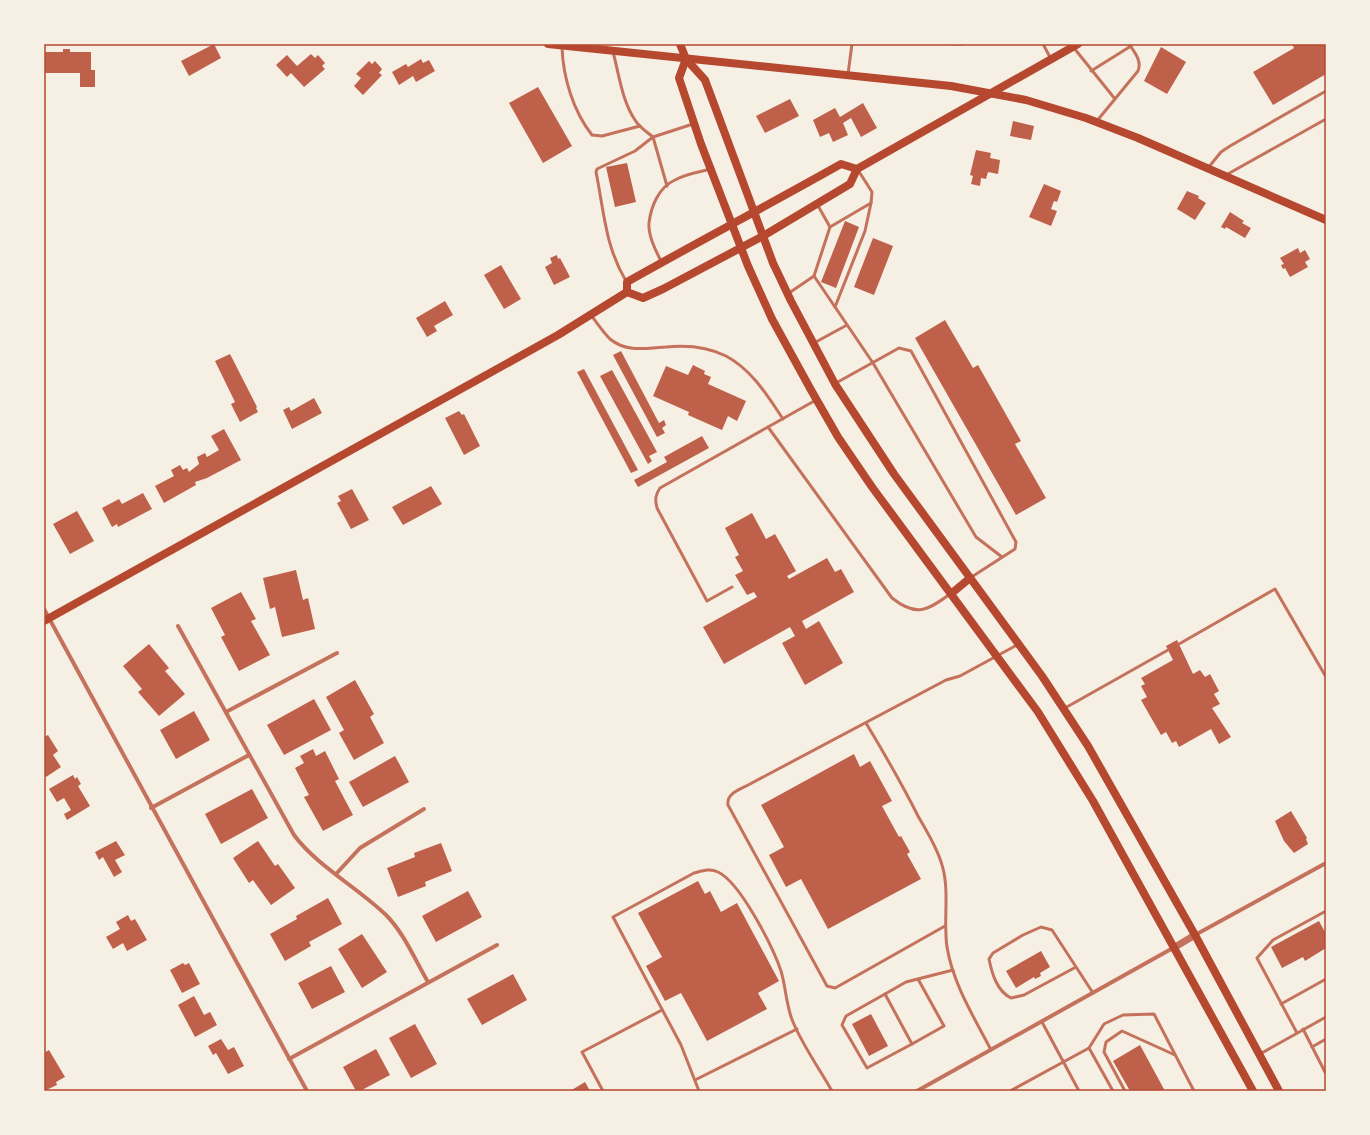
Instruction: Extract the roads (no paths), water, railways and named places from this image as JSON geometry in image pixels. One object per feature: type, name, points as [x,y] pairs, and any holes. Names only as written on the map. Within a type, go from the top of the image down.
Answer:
[{"type":"main road","points":[[548,44],[951,86],[1026,100],[1096,122],[1326,220]]},
{"type":"main road","points":[[680,44],[686,59],[705,80],[773,263],[787,294],[835,384],[894,474],[1065,709],[1109,781],[1195,935],[1279,1091]]},
{"type":"main road","points":[[627,292],[643,298],[663,290],[740,247],[763,236],[850,184],[857,169],[1075,45]]},
{"type":"main road","points":[[686,59],[679,78],[731,224],[772,318],[816,400],[853,459],[1038,712],[1093,801],[1175,947],[1253,1091]]},
{"type":"main road","points":[[627,292],[627,282],[841,164],[857,169]]},
{"type":"main road","points":[[46,619],[544,342],[627,292]]},
{"type":"main road","points":[[952,593],[970,578]]},
{"type":"street","points":[[44,609],[46,619],[307,1091]]},
{"type":"street","points":[[178,626],[294,835],[306,849],[380,910],[392,922],[428,982]]},
{"type":"street","points":[[226,712],[337,653]]},
{"type":"street","points":[[151,808],[249,755]]},
{"type":"street","points":[[336,874],[360,848],[424,809]]},
{"type":"street","points":[[917,1091],[1326,863]]},
{"type":"street","points":[[289,1059],[497,945]]},
{"type":"lane","points":[[848,76],[852,44]]},
{"type":"lane","points":[[952,44],[962,44]]},
{"type":"lane","points":[[1043,44],[1051,59]]},
{"type":"lane","points":[[562,45],[563,70],[569,89],[585,127],[592,135],[602,136],[640,126]]},
{"type":"lane","points":[[1075,45],[1091,71],[1115,99]]},
{"type":"lane","points":[[1091,71],[1130,45],[1139,60],[1140,66],[1138,71],[1096,122]]},
{"type":"lane","points":[[613,51],[625,96],[634,120],[653,137],[667,186]]},
{"type":"lane","points":[[1208,169],[1215,159],[1230,146],[1326,91]]},
{"type":"lane","points":[[1225,176],[1326,118]]},
{"type":"lane","points":[[627,282],[616,263],[608,239],[596,172],[600,166],[634,151],[653,137],[694,123]]},
{"type":"lane","points":[[662,262],[651,237],[649,224],[654,203],[662,189],[675,180],[711,169]]},
{"type":"lane","points":[[835,307],[864,231],[871,203],[872,192],[857,169]]},
{"type":"lane","points":[[787,294],[814,276],[830,227],[871,203]]},
{"type":"lane","points":[[817,204],[830,227]]},
{"type":"lane","points":[[814,276],[873,363],[976,537],[1002,557]]},
{"type":"lane","points":[[591,315],[611,339],[626,348],[644,350],[667,346],[698,347],[725,356],[744,368],[759,384],[783,419]]},
{"type":"lane","points":[[813,344],[848,325]]},
{"type":"lane","points":[[835,384],[899,348],[911,351],[1016,542],[1015,549],[970,578]]},
{"type":"lane","points":[[732,588],[707,601],[657,508],[655,500],[657,492],[660,488],[816,400]]},
{"type":"lane","points":[[768,427],[892,598],[902,606],[912,610],[921,611],[937,604],[952,593]]},
{"type":"lane","points":[[1179,644],[1275,589],[1326,677]]},
{"type":"lane","points":[[945,926],[835,988],[827,986],[728,806],[727,800],[730,796],[946,680],[960,676],[1019,644]]},
{"type":"lane","points":[[1065,709],[1168,650]]},
{"type":"lane","points":[[866,723],[902,785],[943,865],[946,882],[945,926],[947,947],[953,970],[967,1004],[991,1050]]},
{"type":"lane","points":[[699,1091],[681,1045],[613,917],[694,873],[707,869],[717,871],[727,877],[746,902],[775,956],[781,972],[792,1020],[796,1029],[832,1091]]},
{"type":"lane","points":[[1296,1033],[1257,958],[1273,940],[1326,911]]},
{"type":"lane","points":[[1076,967],[1024,995],[1011,998],[1005,995],[995,981],[989,959],[999,950],[1041,928],[1052,930],[1093,993]]},
{"type":"lane","points":[[918,979],[944,1026],[867,1068],[842,1025],[846,1016],[906,982],[953,970]]},
{"type":"lane","points":[[1281,1004],[1326,979]]},
{"type":"lane","points":[[885,994],[912,1044]]},
{"type":"lane","points":[[603,1091],[582,1052],[662,1010]]},
{"type":"lane","points":[[1010,1091],[1089,1048],[1104,1024],[1123,1015],[1154,1014],[1194,1091]]},
{"type":"lane","points":[[1260,1054],[1326,1017]]},
{"type":"lane","points":[[1042,1022],[1079,1091]]},
{"type":"lane","points":[[695,1080],[796,1029]]},
{"type":"lane","points":[[1303,1029],[1326,1074]]},
{"type":"lane","points":[[1125,1091],[1104,1052],[1106,1042],[1122,1031],[1175,1055]]},
{"type":"lane","points":[[1312,1046],[1326,1039]]},
{"type":"lane","points":[[1089,1048],[1113,1091]]}]
